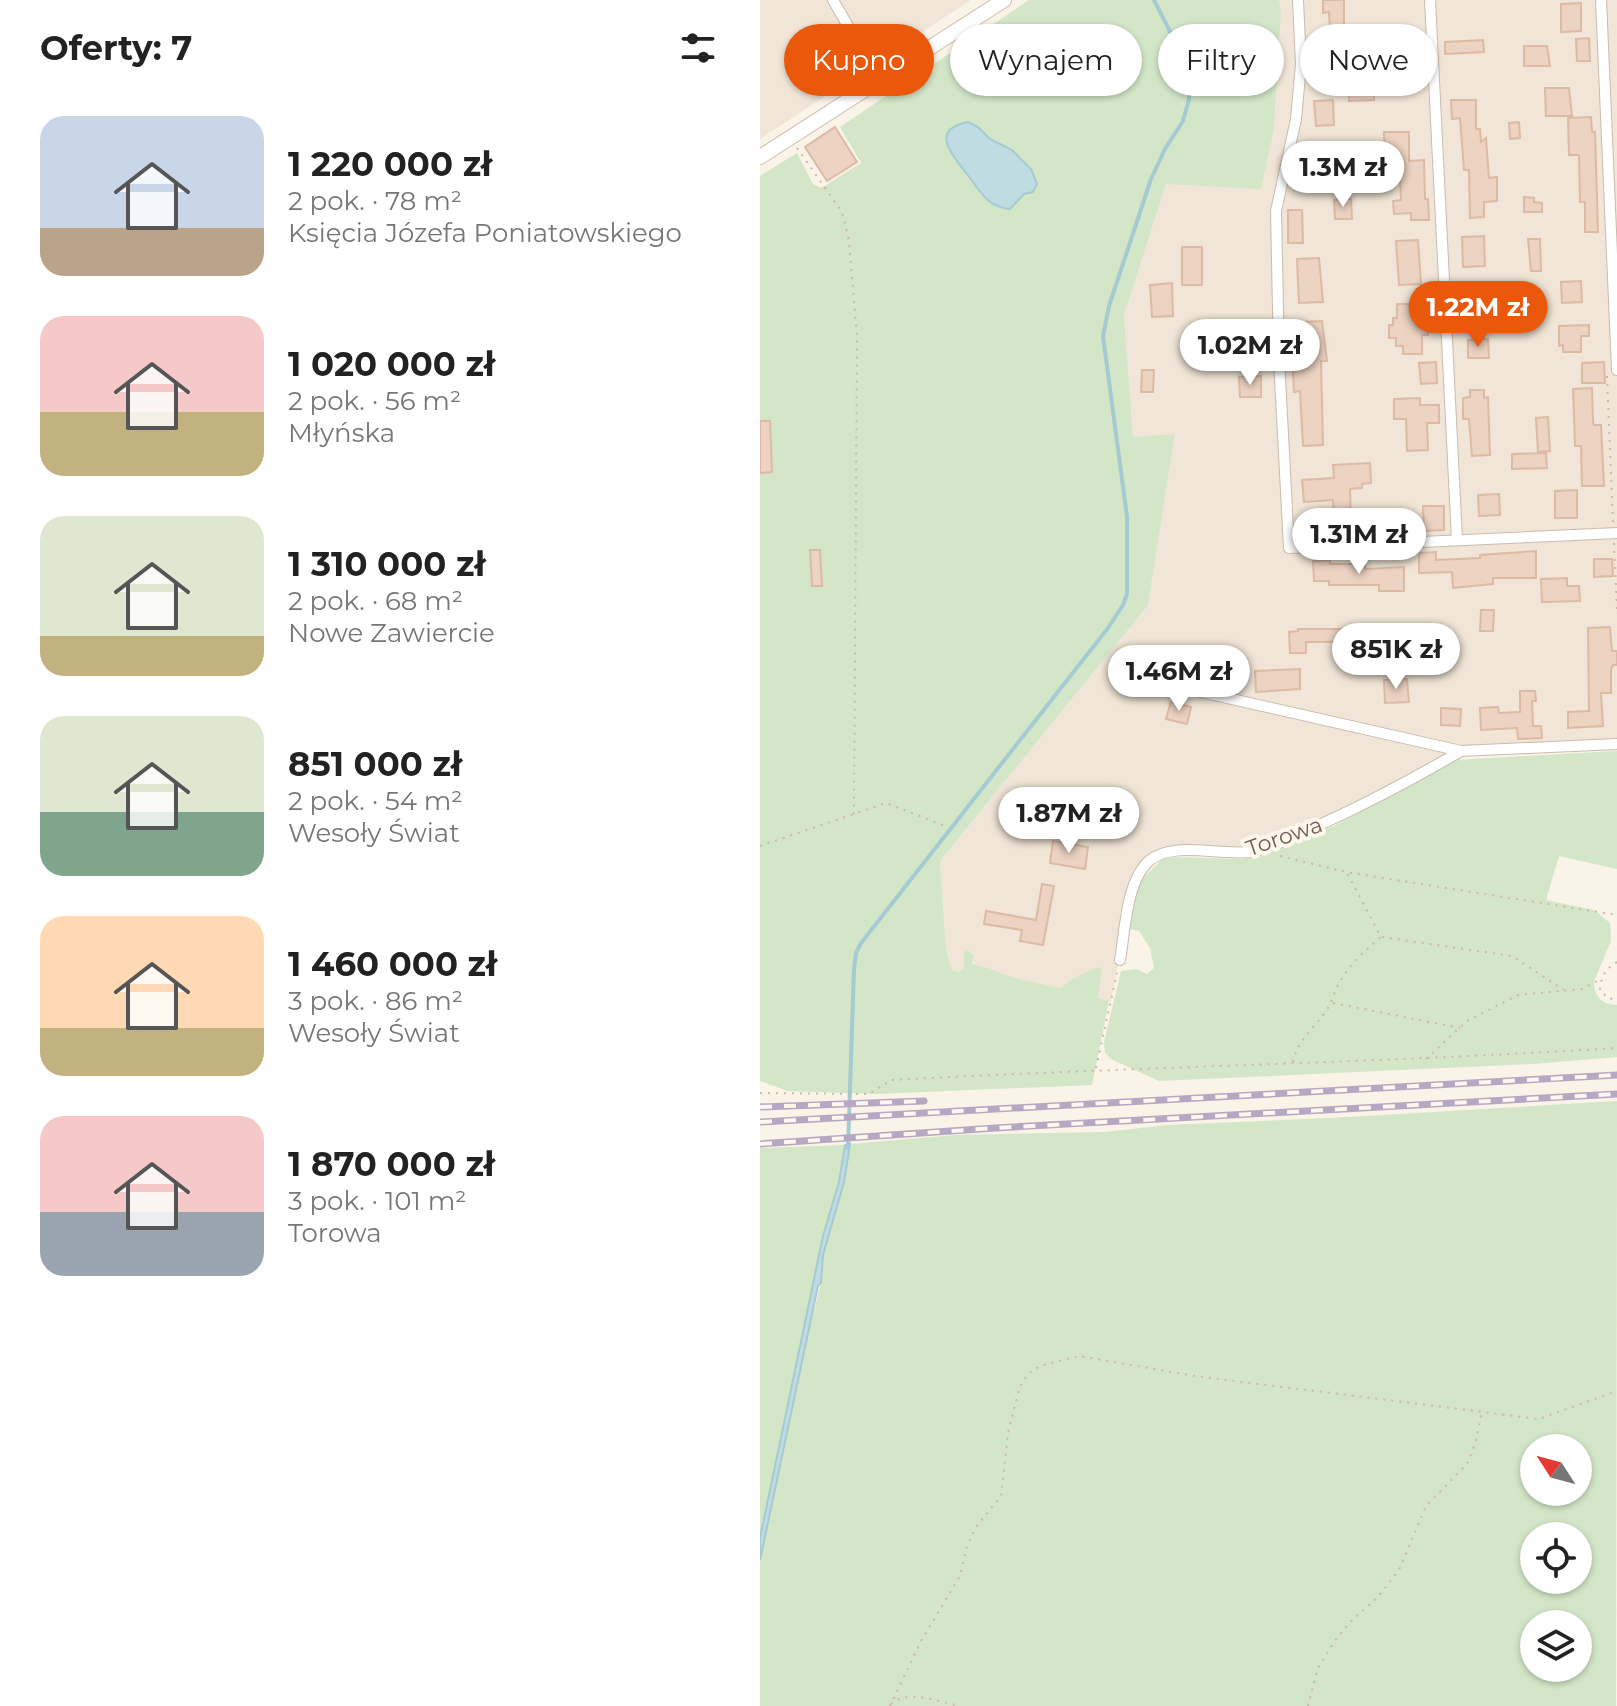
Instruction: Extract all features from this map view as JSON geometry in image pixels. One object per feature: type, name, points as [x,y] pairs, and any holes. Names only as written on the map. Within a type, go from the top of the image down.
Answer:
[{"type":"street","points":[[833,0],[847,24]]},
{"type":"street","points":[[934,45],[1004,0]]},
{"type":"street","points":[[1298,0],[1301,64],[1296,119],[1276,211],[1279,359],[1289,548],[1457,540],[1615,538]]},
{"type":"street","points":[[1430,0],[1457,540]]},
{"type":"street","points":[[1601,0],[1617,370]]},
{"type":"street","points":[[760,157],[854,96]]},
{"type":"street","points":[[1199,349],[1279,359]]},
{"type":"street","points":[[1170,685],[1461,751],[1617,744]]},
{"type":"street","name":"Torowa","points":[[1120,960],[1133,884],[1147,862],[1158,854],[1171,851],[1238,853],[1258,850],[1354,809],[1461,751]]},
{"type":"path","points":[[796,147],[842,212],[849,241],[857,336],[854,814]]},
{"type":"path","points":[[1615,538],[1617,609]]},
{"type":"path","points":[[760,846],[886,803],[943,825]]},
{"type":"path","points":[[1258,850],[1346,872],[1617,915]]},
{"type":"path","points":[[1346,872],[1381,937]]},
{"type":"path","points":[[1293,1064],[1302,1037],[1315,1028],[1362,952],[1381,937],[1512,956],[1564,991]]},
{"type":"path","points":[[1095,1069],[1120,960]]},
{"type":"path","points":[[1617,962],[1601,979],[1600,990],[1608,998],[1617,1000]]},
{"type":"path","points":[[1425,1060],[1467,1021],[1518,995],[1582,989],[1601,979]]},
{"type":"path","points":[[1332,1003],[1460,1028]]},
{"type":"path","points":[[760,1093],[869,1094],[891,1080],[1095,1069],[1425,1060],[1617,1048]]},
{"type":"path","points":[[890,1705],[921,1641],[960,1576],[967,1546],[976,1527],[1001,1496],[1008,1433],[1020,1386],[1028,1374],[1040,1366],[1079,1356],[1195,1376],[1539,1419],[1617,1391]]},
{"type":"path","points":[[1308,1706],[1318,1668],[1334,1642],[1350,1622],[1377,1598],[1399,1570],[1426,1506],[1467,1464],[1482,1412]]},
{"type":"path","points":[[890,1705],[898,1698],[907,1696],[960,1706]]},
{"type":"shaded area","points":[[760,0],[971,0],[934,24],[784,24],[784,96],[825,96],[760,139]]},
{"type":"shaded area","points":[[1279,0],[1617,0],[1617,744],[1461,751],[1258,850],[1158,854],[1133,884],[1111,1002],[1098,998],[1102,970],[1098,967],[1060,988],[1011,979],[987,967],[979,967],[964,954],[964,968],[959,972],[952,970],[946,950],[940,861],[1148,605],[1175,434],[1133,438],[1124,315],[1166,183],[1274,128],[1276,96],[1284,96],[1284,24],[1280,24]]},
{"type":"green space","points":[[1029,0],[1279,0],[1280,24],[1158,24],[1158,96],[1276,96],[1274,128],[1261,189],[1166,184],[1124,315],[1133,437],[1175,434],[1148,605],[940,861],[946,950],[952,970],[959,972],[964,968],[964,953],[967,950],[974,955],[972,963],[1016,978],[1060,988],[1098,967],[1102,970],[1098,998],[1109,1001],[1092,1085],[876,1094],[788,1091],[760,1081],[760,176],[797,153],[813,184],[821,188],[861,163],[840,127],[886,96],[934,96],[934,64],[950,53],[950,96],[1142,96],[1142,24],[993,24]],"holes":[[[978,127],[990,139],[1012,150],[1031,169],[1024,194],[1010,208],[981,195],[968,175]]]},
{"type":"green space","points":[[1617,751],[1617,869],[1559,856],[1546,900],[1594,910],[1610,923],[1611,941],[1594,986],[1600,999],[1617,1005],[1617,1057],[1534,1064],[1159,1081],[1111,1059],[1105,1053],[1104,1042],[1121,971],[1136,969],[1147,974],[1154,968],[1150,948],[1139,931],[1130,929],[1135,896],[1142,878],[1162,860],[1173,857],[1239,859],[1264,856],[1338,824],[1453,760]]},
{"type":"green space","points":[[1617,1101],[1616,1706],[760,1706],[760,1560],[821,1283],[823,1255],[844,1182],[850,1144],[956,1135],[1105,1132],[1168,1125]]},
{"type":"green space","points":[[845,1145],[839,1182],[823,1236],[760,1538],[760,1148]]},
{"type":"water","points":[[968,122],[990,139],[1012,150],[1031,169],[1037,184],[1033,192],[1024,194],[1010,209],[995,205],[985,197],[947,144],[949,131]]},
{"type":"water","points":[[850,1144],[844,1182],[823,1255],[821,1283],[760,1560],[760,1538],[823,1236],[839,1182],[845,1145]]},
{"type":"building","points":[[1323,0],[1344,0],[1344,24],[1330,24],[1329,12],[1323,13]]},
{"type":"building","points":[[1581,3],[1581,31],[1561,32],[1561,4]]},
{"type":"building","points":[[1589,38],[1590,61],[1577,61],[1576,39]]},
{"type":"building","points":[[1483,40],[1484,52],[1445,54],[1445,42]]},
{"type":"building","points":[[1524,46],[1547,46],[1550,66],[1524,66]]},
{"type":"building","points":[[1545,88],[1569,88],[1572,116],[1546,116]]},
{"type":"building","points":[[1349,96],[1374,96],[1374,100],[1349,101]]},
{"type":"building","points":[[1333,100],[1334,125],[1316,126],[1314,101]]},
{"type":"building","points":[[1451,100],[1476,100],[1476,129],[1480,129],[1481,142],[1486,138],[1489,178],[1497,177],[1497,201],[1484,202],[1484,217],[1470,218],[1469,170],[1464,170],[1460,118],[1452,119]]},
{"type":"building","points":[[1591,117],[1592,132],[1595,132],[1598,232],[1585,232],[1585,202],[1580,202],[1579,155],[1569,155],[1568,118]]},
{"type":"building","points":[[1519,122],[1520,138],[1510,139],[1509,123]]},
{"type":"building","points":[[835,127],[857,162],[827,181],[805,147]]},
{"type":"building","points":[[1384,132],[1409,132],[1409,161],[1424,160],[1429,220],[1411,220],[1411,213],[1394,214],[1393,201],[1401,200],[1399,163],[1385,164]]},
{"type":"building","points":[[1322,144],[1324,168],[1304,170],[1302,145]]},
{"type":"building","points":[[1524,197],[1542,203],[1542,212],[1524,212]]},
{"type":"building","points":[[1351,199],[1352,219],[1335,219],[1334,200]]},
{"type":"building","points":[[1288,210],[1302,210],[1303,243],[1288,243]]},
{"type":"building","points":[[1484,236],[1485,266],[1463,267],[1462,237]]},
{"type":"building","points":[[1528,239],[1540,239],[1541,271],[1531,271]]},
{"type":"building","points":[[1418,240],[1421,284],[1399,285],[1396,241]]},
{"type":"building","points":[[1182,247],[1202,247],[1202,285],[1182,285]]},
{"type":"building","points":[[1319,258],[1323,302],[1299,303],[1297,259]]},
{"type":"building","points":[[1581,281],[1582,302],[1562,303],[1561,282]]},
{"type":"building","points":[[1172,283],[1173,316],[1152,317],[1150,285]]},
{"type":"building","points":[[1465,289],[1490,289],[1490,308],[1465,309]]},
{"type":"building","points":[[1397,304],[1418,304],[1418,319],[1428,319],[1428,335],[1422,335],[1422,354],[1403,354],[1403,346],[1396,346],[1396,338],[1389,338],[1389,325],[1393,325],[1393,318],[1397,318]]},
{"type":"building","points":[[1322,321],[1327,361],[1321,361],[1323,445],[1303,446],[1300,391],[1294,392],[1292,349],[1303,349],[1301,322]]},
{"type":"building","points":[[1589,325],[1589,336],[1581,336],[1581,352],[1563,352],[1563,345],[1559,346],[1559,326]]},
{"type":"building","points":[[1488,339],[1489,358],[1468,358],[1468,340]]},
{"type":"building","points":[[1436,362],[1437,383],[1421,384],[1419,363]]},
{"type":"building","points":[[1604,362],[1605,383],[1582,383],[1582,363]]},
{"type":"building","points":[[1142,370],[1154,370],[1153,392],[1141,392]]},
{"type":"building","points":[[1261,376],[1261,397],[1240,397],[1239,377]]},
{"type":"building","points":[[1592,388],[1593,422],[1594,425],[1601,425],[1604,486],[1582,486],[1581,446],[1575,446],[1573,389]]},
{"type":"building","points":[[1470,390],[1484,390],[1484,398],[1488,397],[1490,455],[1472,456],[1469,419],[1463,419],[1463,398],[1470,397]]},
{"type":"building","points":[[1420,398],[1420,405],[1439,405],[1439,423],[1427,423],[1428,450],[1407,451],[1406,419],[1394,419],[1394,399]]},
{"type":"building","points":[[1548,417],[1550,451],[1538,452],[1536,418]]},
{"type":"building","points":[[760,421],[770,421],[772,472],[760,473]]},
{"type":"building","points":[[1546,453],[1547,468],[1512,469],[1512,454]]},
{"type":"building","points":[[1370,463],[1371,483],[1350,489],[1351,521],[1334,521],[1333,500],[1304,502],[1302,480],[1334,478],[1333,465]]},
{"type":"building","points":[[1577,490],[1577,518],[1555,518],[1555,491]]},
{"type":"building","points":[[1499,494],[1500,515],[1479,516],[1478,495]]},
{"type":"building","points":[[1423,506],[1444,506],[1444,530],[1424,531]]},
{"type":"building","points":[[810,550],[820,550],[822,586],[812,586]]},
{"type":"building","points":[[1536,551],[1536,578],[1493,578],[1493,584],[1453,588],[1452,572],[1419,573],[1419,553],[1436,552],[1436,560]]},
{"type":"building","points":[[1594,559],[1612,559],[1613,576],[1594,577]]},
{"type":"building","points":[[1330,560],[1330,564],[1365,564],[1365,569],[1404,567],[1404,591],[1379,591],[1379,585],[1329,585],[1329,581],[1314,581],[1313,561]]},
{"type":"building","points":[[1567,578],[1567,586],[1579,586],[1580,601],[1542,602],[1541,579]]},
{"type":"building","points":[[1481,610],[1494,610],[1493,631],[1480,631]]},
{"type":"building","points":[[1610,627],[1612,651],[1617,651],[1617,665],[1611,669],[1611,693],[1601,693],[1603,726],[1568,728],[1568,712],[1589,711],[1588,628]]},
{"type":"building","points":[[1298,629],[1342,629],[1342,642],[1306,642],[1306,653],[1290,653],[1289,632]]},
{"type":"building","points":[[1300,669],[1300,689],[1256,692],[1255,671]]},
{"type":"building","points":[[1407,679],[1409,702],[1385,703],[1384,680]]},
{"type":"building","points":[[1520,691],[1535,691],[1536,701],[1532,701],[1533,726],[1541,726],[1542,738],[1518,739],[1517,728],[1481,730],[1480,708],[1498,707],[1499,713],[1520,712]]},
{"type":"building","points":[[1171,702],[1191,707],[1187,724],[1166,719]]},
{"type":"building","points":[[1441,708],[1461,709],[1460,726],[1441,725]]},
{"type":"building","points":[[1053,841],[1088,847],[1085,869],[1050,863]]},
{"type":"building","points":[[1042,884],[1054,886],[1043,945],[1020,941],[1022,930],[984,924],[986,911],[1036,920]]},
{"type":"waterway","points":[[848,1148],[854,969],[861,943],[1108,628],[1127,594],[1127,517],[1103,336],[1109,306],[1151,179],[1183,121],[1189,99],[1189,76],[1182,55],[1154,0]]},
{"type":"railway","points":[[760,1122],[1617,1075]]},
{"type":"railway","points":[[760,1144],[1617,1094]]},
{"type":"railway","points":[[760,1107],[924,1101]]}]
